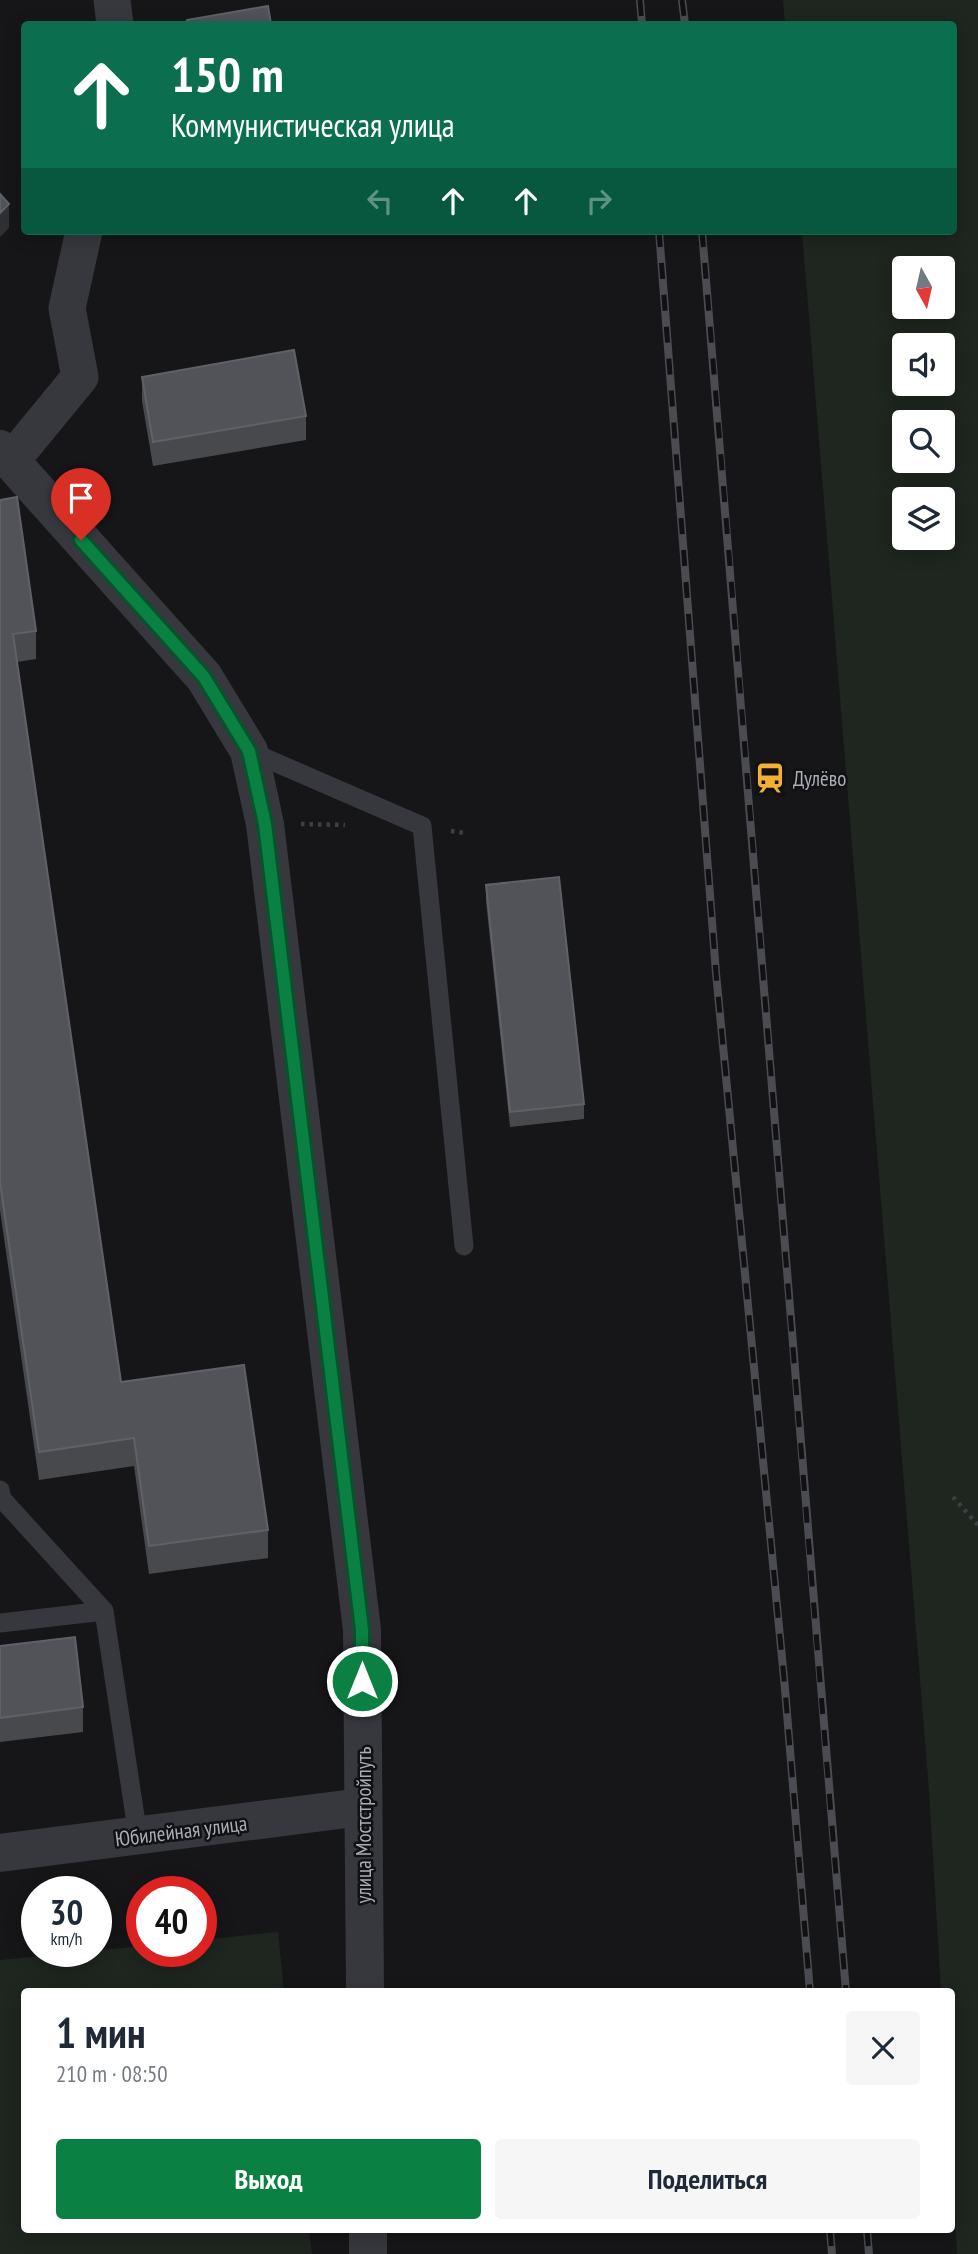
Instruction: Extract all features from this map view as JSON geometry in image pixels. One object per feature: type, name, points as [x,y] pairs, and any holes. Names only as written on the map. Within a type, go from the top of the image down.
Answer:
[{"type":"street","points":[[112,0],[115,21]]},
{"type":"street","points":[[6,455],[80,377],[67,308],[83,235]]},
{"type":"street","name":"улица Мостстройпуть","points":[[6,455],[204,677],[249,751],[265,824],[362,1630],[365,1988]]},
{"type":"street","name":"Юбилейная улица","points":[[0,1853],[362,1807]]},
{"type":"street","points":[[368,2233],[368,2254]]},
{"type":"lane","points":[[249,751],[422,826],[464,1246]]},
{"type":"lane","points":[[0,1490],[2,1499],[104,1611],[138,1836]]},
{"type":"lane","points":[[0,1623],[104,1611]]},
{"type":"path","points":[[953,1497],[978,1525]]},
{"type":"shaded area","points":[[783,0],[978,0],[978,2254],[957,2254],[955,1988],[941,1988],[929,1790],[802,235],[957,235],[957,21],[785,21]]},
{"type":"shaded area","points":[[278,1932],[284,1988],[21,1988],[21,2233],[309,2233],[312,2254],[0,2254],[0,1960],[21,1958],[21,1967],[112,1967],[112,1949],[126,1948],[126,1967],[217,1967],[217,1938]]},
{"type":"building","points":[[268,6],[270,21],[187,21]]},
{"type":"building","points":[[0,194],[9,204],[0,213]]},
{"type":"building","points":[[294,350],[306,416],[153,442],[142,377]]},
{"type":"building","points":[[17,497],[36,631],[13,634],[121,1382],[244,1365],[268,1530],[149,1546],[134,1438],[39,1452],[0,1182],[0,500]]},
{"type":"building","points":[[559,877],[584,1104],[510,1112],[486,885]]},
{"type":"building","points":[[75,1637],[83,1707],[0,1718],[0,1646]]},
{"type":"railway","points":[[640,0],[642,21]]},
{"type":"railway","points":[[682,0],[685,21]]},
{"type":"railway","points":[[659,235],[716,973],[785,1689],[810,1988]]},
{"type":"railway","points":[[702,235],[846,1988]]},
{"type":"railway","points":[[830,2233],[832,2254]]},
{"type":"railway","points":[[867,2233],[869,2254]]},
{"type":"place","name":"Дулёво","points":[[770,778]]},
{"type":"route","points":[[81,540],[204,677],[249,751],[265,824],[362,1630],[362,1681]]}]
